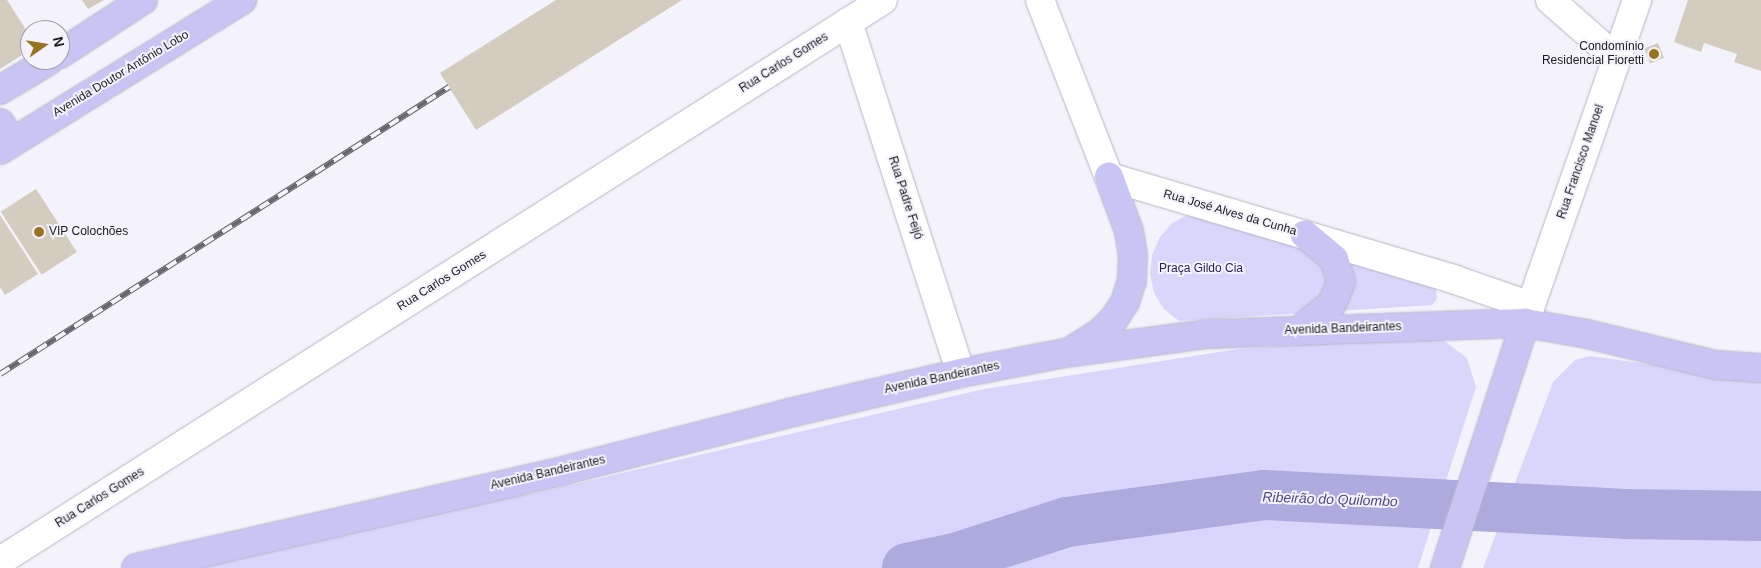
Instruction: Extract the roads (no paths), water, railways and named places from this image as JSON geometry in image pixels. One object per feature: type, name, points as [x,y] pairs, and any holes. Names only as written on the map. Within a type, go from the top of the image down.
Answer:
[{"type":"main road","points":[[70,47],[142,0]]},
{"type":"main road","name":"Avenida Doutor Antônio Lobo","points":[[4,138],[242,0]]},
{"type":"main road","points":[[0,90],[33,70]]},
{"type":"main road","points":[[1065,353],[1107,326],[1125,302],[1132,281],[1129,231],[1109,177]]},
{"type":"main road","points":[[1298,331],[1332,304],[1341,282],[1334,259],[1305,235]]},
{"type":"main road","points":[[1446,566],[1528,314]]},
{"type":"main road","name":"Avenida Bandeirantes","points":[[136,568],[566,470],[789,412],[961,373],[1065,353],[1208,334],[1298,331],[1528,314],[1587,334],[1716,365],[1761,368]]},
{"type":"street","name":"Rua Carlos Gomes","points":[[0,561],[883,0]]},
{"type":"street","points":[[1040,0],[1109,177]]},
{"type":"street","points":[[1550,0],[1617,59]]},
{"type":"street","name":"Rua Francisco Manoel","points":[[1528,314],[1636,0]]},
{"type":"street","name":"Rua Padre Feijó","points":[[848,22],[961,373]]},
{"type":"street","name":"Rua José Alves da Cunha","points":[[1109,177],[1305,235],[1528,314]]},
{"type":"waterway","name":"Ribeirão do Quilombo","points":[[907,568],[955,558],[1067,522],[1264,495],[1624,514],[1761,516]]},
{"type":"railway","points":[[0,374],[449,87]]},
{"type":"place","name":"Condomínio Residencial Fioretti","points":[[1654,54]]},
{"type":"place","name":"VIP Colochões","points":[[39,232]]},
{"type":"park label","name":"Praça Gildo Cia","points":[[1201,269]]}]
